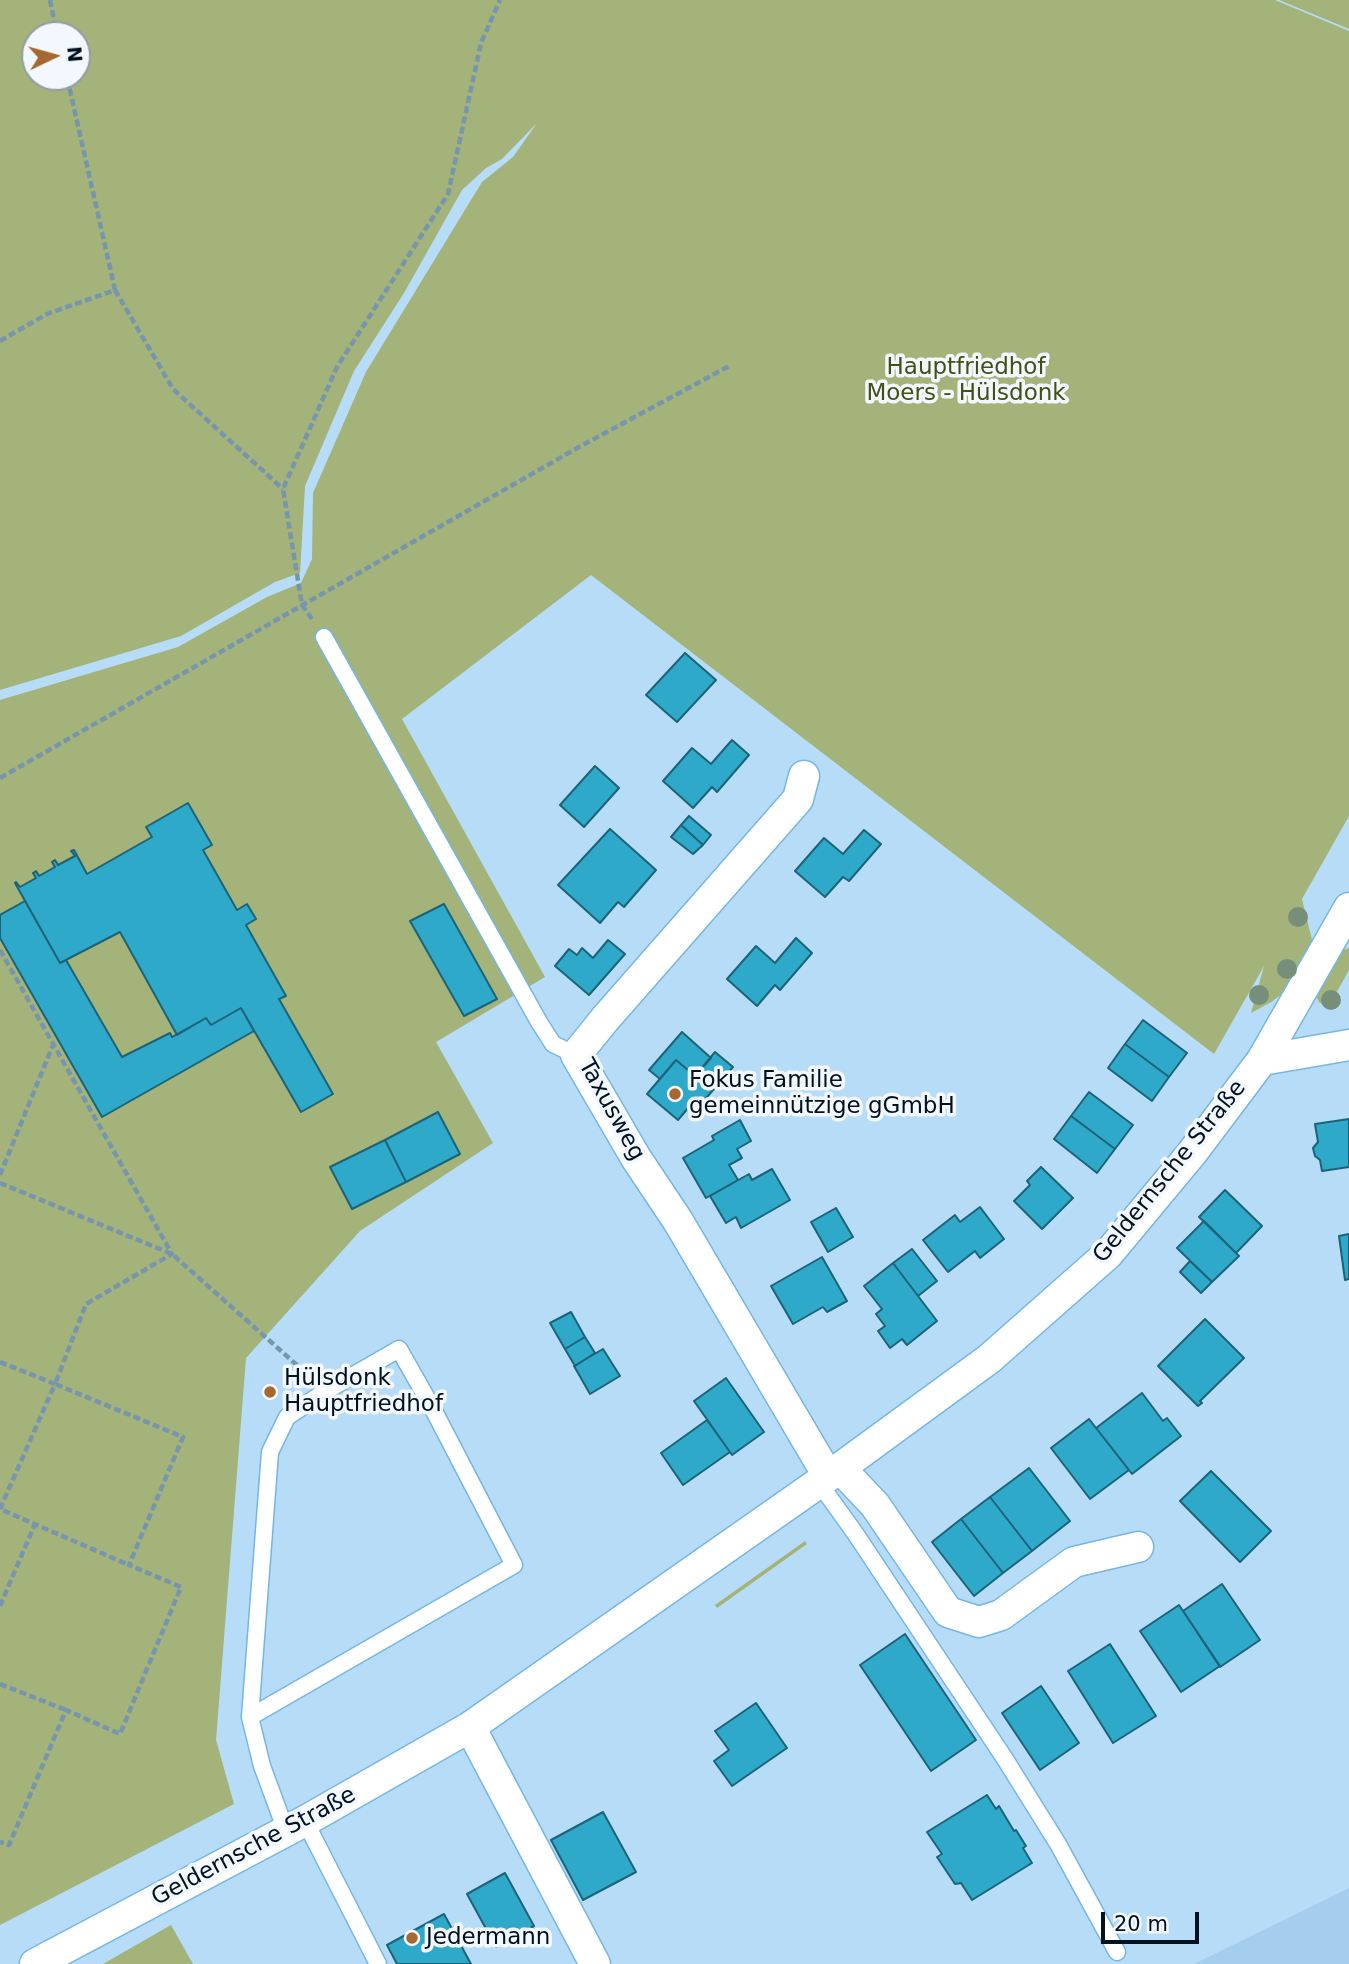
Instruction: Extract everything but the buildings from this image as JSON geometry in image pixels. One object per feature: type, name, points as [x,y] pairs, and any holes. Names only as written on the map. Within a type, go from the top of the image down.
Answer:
[{"type":"street","name":"Taxusweg","points":[[804,776],[799,799],[576,1055],[829,1476]]},
{"type":"street","name":"Geldernsche Straße","points":[[35,1964],[296,1826],[470,1727],[829,1476],[989,1359],[1108,1254],[1192,1153],[1262,1059],[1349,908]]},
{"type":"street","points":[[1262,1059],[1349,1045]]},
{"type":"street","points":[[829,1476],[875,1505],[948,1612],[979,1622],[1001,1615],[1074,1562],[1138,1547]]},
{"type":"street","points":[[470,1727],[595,1964]]},
{"type":"lane","points":[[324,637],[539,1022],[553,1044],[576,1055]]},
{"type":"lane","points":[[250,1717],[513,1565],[398,1349],[287,1417],[270,1452],[250,1717],[262,1766],[378,1964]]},
{"type":"lane","points":[[829,1476],[863,1544],[1058,1844],[1117,1952]]},
{"type":"path","points":[[50,0],[54,21]]},
{"type":"path","points":[[302,605],[283,489],[337,367],[448,194],[481,43],[500,0]]},
{"type":"path","points":[[70,91],[115,290],[173,389],[283,489]]},
{"type":"path","points":[[0,341],[47,314],[115,290]]},
{"type":"path","points":[[0,778],[579,447],[731,365]]},
{"type":"path","points":[[0,950],[172,1254],[326,1391]]},
{"type":"path","points":[[0,1175],[54,1044]]},
{"type":"path","points":[[0,1183],[172,1254]]},
{"type":"path","points":[[0,1684],[120,1734],[181,1587],[0,1509],[55,1384],[86,1304],[172,1254]]},
{"type":"path","points":[[0,1362],[183,1437],[129,1565]]},
{"type":"path","points":[[0,1606],[35,1524]]},
{"type":"path","points":[[0,1842],[9,1845],[66,1710]]},
{"type":"shaded area","points":[[1349,1888],[1349,1964],[1194,1964]]},
{"type":"green space","name":"Hauptfriedhof Moers - Hülsdonk","points":[[0,0],[1275,0],[1349,31],[1349,816],[1302,899],[1313,944],[1286,991],[1251,1013],[1264,966],[1214,1054],[591,575],[402,719],[545,977],[436,1042],[493,1143],[360,1231],[246,1358],[216,1740],[234,1804],[0,1925],[0,700],[178,647],[267,597],[301,583],[312,559],[313,493],[366,372],[482,182],[513,157],[537,123],[502,159],[486,168],[462,190],[404,293],[354,371],[305,486],[300,573],[275,582],[181,636],[0,690]]},
{"type":"green space","points":[[1279,0],[1349,0],[1349,29]]},
{"type":"green space","points":[[1349,948],[1349,970],[1328,1008],[1319,1002],[1315,994],[1331,953]]},
{"type":"green space","points":[[805,1541],[807,1544],[717,1608],[715,1605]]},
{"type":"green space","points":[[171,1925],[193,1964],[103,1964]]},
{"type":"place","name":"Fokus Familie gemeinnützige gGmbH","points":[[675,1094]]},
{"type":"place","name":"Hülsdonk Hauptfriedhof","points":[[270,1392]]},
{"type":"place","name":"Jedermann","points":[[412,1938]]}]
